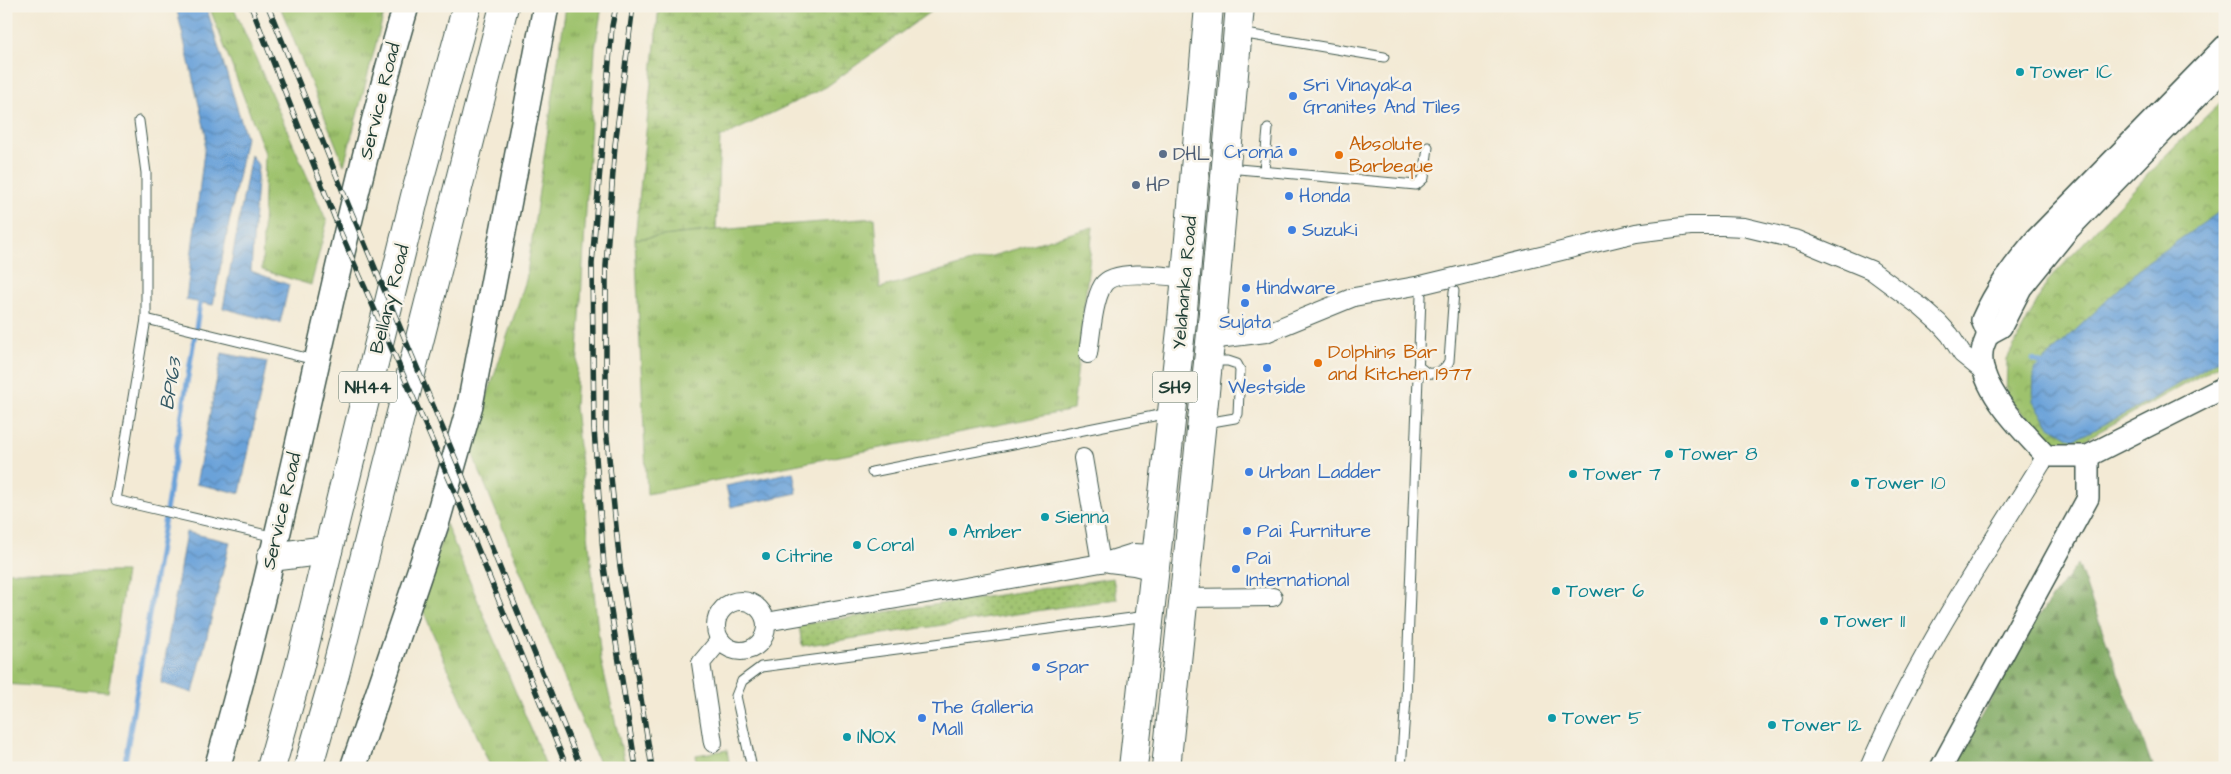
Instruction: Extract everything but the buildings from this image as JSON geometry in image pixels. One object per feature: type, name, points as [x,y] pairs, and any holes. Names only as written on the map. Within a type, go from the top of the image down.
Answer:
[{"type":"main road","name":"Service Road","points":[[217,768],[274,547],[379,98],[406,6]]},
{"type":"main road","name":"Bellary Road","points":[[271,768],[299,670],[416,192],[467,6]]},
{"type":"main road","name":"Bellary Road","points":[[311,765],[504,6]]},
{"type":"main road","points":[[353,768],[438,520],[470,405],[546,6]]},
{"type":"main road","name":"Yelahanka Road","points":[[1133,768],[1186,278],[1209,6]]},
{"type":"main road","name":"Yelahanka Road","points":[[1174,767],[1184,598],[1209,350],[1238,20]]},
{"type":"main road","points":[[274,547],[328,550]]},
{"type":"street","points":[[1983,371],[1982,352],[1988,334],[1982,320],[1994,294],[2009,271],[2036,239],[2225,46]]},
{"type":"street","points":[[1988,334],[2001,327],[2021,288],[2068,230],[2225,68]]},
{"type":"street","points":[[1209,350],[1266,333],[1354,297],[1421,286],[1636,233],[1690,226],[1722,226],[1744,227],[1798,240],[1871,270],[1933,318],[1950,335],[1962,354],[1983,371],[2002,407],[2046,456],[2088,456],[2225,387]]},
{"type":"street","points":[[1088,354],[1097,302],[1103,284],[1115,276],[1186,278]]},
{"type":"street","points":[[1869,768],[1885,729],[1960,594],[2046,456]]},
{"type":"street","points":[[1941,768],[2088,498],[2088,456]]},
{"type":"street","points":[[1083,458],[1101,563]]},
{"type":"street","points":[[766,622],[1101,563],[1134,566],[1155,563]]},
{"type":"street","points":[[1184,598],[1273,597]]},
{"type":"street","points":[[736,601],[752,603],[764,614],[766,622],[763,638],[750,649],[734,649],[720,640],[717,632],[718,616],[722,609],[736,601]]},
{"type":"street","points":[[713,743],[701,663],[720,640]]},
{"type":"lane","points":[[1238,20],[1384,57]]},
{"type":"lane","points":[[139,121],[146,173],[146,319],[116,500],[183,516],[274,547]]},
{"type":"lane","points":[[1264,171],[1268,129]]},
{"type":"lane","points":[[1226,168],[1416,186],[1424,178],[1428,146]]},
{"type":"lane","points":[[1418,366],[1427,373],[1437,373],[1446,368],[1450,361],[1454,291]]},
{"type":"lane","points":[[1401,768],[1406,699],[1421,296]]},
{"type":"lane","points":[[146,319],[318,361]]},
{"type":"lane","points":[[872,472],[1172,412]]},
{"type":"lane","points":[[752,768],[736,696],[742,681],[760,667],[1150,616]]},
{"type":"green space","points":[[209,6],[233,6],[327,222],[311,285],[262,270],[265,153]]},
{"type":"green space","points":[[280,6],[386,6],[344,165]]},
{"type":"green space","points":[[566,6],[602,6],[595,49],[575,407],[601,660],[626,768],[601,768],[470,448],[526,280]]},
{"type":"green space","points":[[659,6],[938,6],[826,87],[720,138],[716,230],[635,239]]},
{"type":"green space","points":[[2225,98],[2225,362],[2064,451],[2006,398],[2007,359],[2047,282],[2167,154]]},
{"type":"green space","points":[[875,218],[880,288],[1093,227],[1073,410],[647,494],[635,239],[716,230]]},
{"type":"green space","points":[[446,524],[547,768],[491,768],[422,608]]},
{"type":"green space","points":[[2078,564],[2153,768],[1952,768],[2037,618]]},
{"type":"green space","points":[[6,572],[126,572],[108,692],[6,684]]},
{"type":"green space","points":[[1113,578],[1117,599],[802,646],[799,625]]},
{"type":"green space","points":[[727,750],[730,768],[698,768],[696,755]]},
{"type":"water","points":[[176,6],[206,6],[246,137],[213,305],[186,300],[206,135]]},
{"type":"water","points":[[251,155],[258,165],[251,271],[289,285],[280,323],[223,308]]},
{"type":"water","points":[[2225,208],[2225,356],[2146,403],[2074,440],[2050,426],[2033,401],[2034,370],[2147,262]]},
{"type":"water","points":[[222,353],[267,362],[240,493],[196,484]]},
{"type":"water","points":[[793,472],[797,493],[731,507],[726,486]]},
{"type":"water","points":[[186,532],[230,542],[193,693],[161,683]]},
{"type":"waterway","name":"BP163","points":[[124,768],[201,297]]},
{"type":"waterway","points":[[2033,360],[2041,363],[2044,367]]},
{"type":"railway","points":[[251,6],[340,231],[453,488],[567,768]]},
{"type":"railway","points":[[268,6],[348,204],[459,467],[581,768]]},
{"type":"railway","points":[[616,6],[612,26],[592,264],[594,429],[604,567],[636,768]]},
{"type":"railway","points":[[633,6],[615,145],[606,266],[606,428],[620,566],[652,768]]},
{"type":"place","name":"Tower 1C","points":[[2020,72]]},
{"type":"place","name":"Sri Vinayaka Granites And Tiles","points":[[1293,96]]},
{"type":"place","name":"Cromā","points":[[1293,152]]},
{"type":"place","name":"DHL","points":[[1163,154]]},
{"type":"place","name":"Absolute Barbeque","points":[[1339,155]]},
{"type":"place","name":"HP","points":[[1136,185]]},
{"type":"place","name":"Honda","points":[[1289,196]]},
{"type":"place","name":"Suzuki","points":[[1292,230]]},
{"type":"place","name":"Hindware","points":[[1246,288]]},
{"type":"place","name":"Sujata","points":[[1245,303]]},
{"type":"place","name":"Dolphins Bar and Kitchen 1977","points":[[1318,363]]},
{"type":"place","name":"Westside","points":[[1267,368]]},
{"type":"place","name":"Tower 8","points":[[1669,454]]},
{"type":"place","name":"Urban Ladder","points":[[1249,472]]},
{"type":"place","name":"Tower 7","points":[[1573,474]]},
{"type":"place","name":"Tower 10","points":[[1855,483]]},
{"type":"place","name":"Sienna","points":[[1045,517]]},
{"type":"place","name":"Pai furniture","points":[[1247,531]]},
{"type":"place","name":"Amber","points":[[953,532]]},
{"type":"place","name":"Coral","points":[[857,545]]},
{"type":"place","name":"Citrine","points":[[766,556]]},
{"type":"place","name":"Pai International","points":[[1236,569]]},
{"type":"place","name":"Tower 6","points":[[1556,591]]},
{"type":"place","name":"Tower 11","points":[[1824,621]]},
{"type":"place","name":"Spar","points":[[1036,667]]},
{"type":"place","name":"The Galleria Mall","points":[[922,718]]},
{"type":"place","name":"Tower 5","points":[[1552,718]]},
{"type":"place","name":"Tower 12","points":[[1772,725]]},
{"type":"place","name":"INOX","points":[[847,737]]}]
